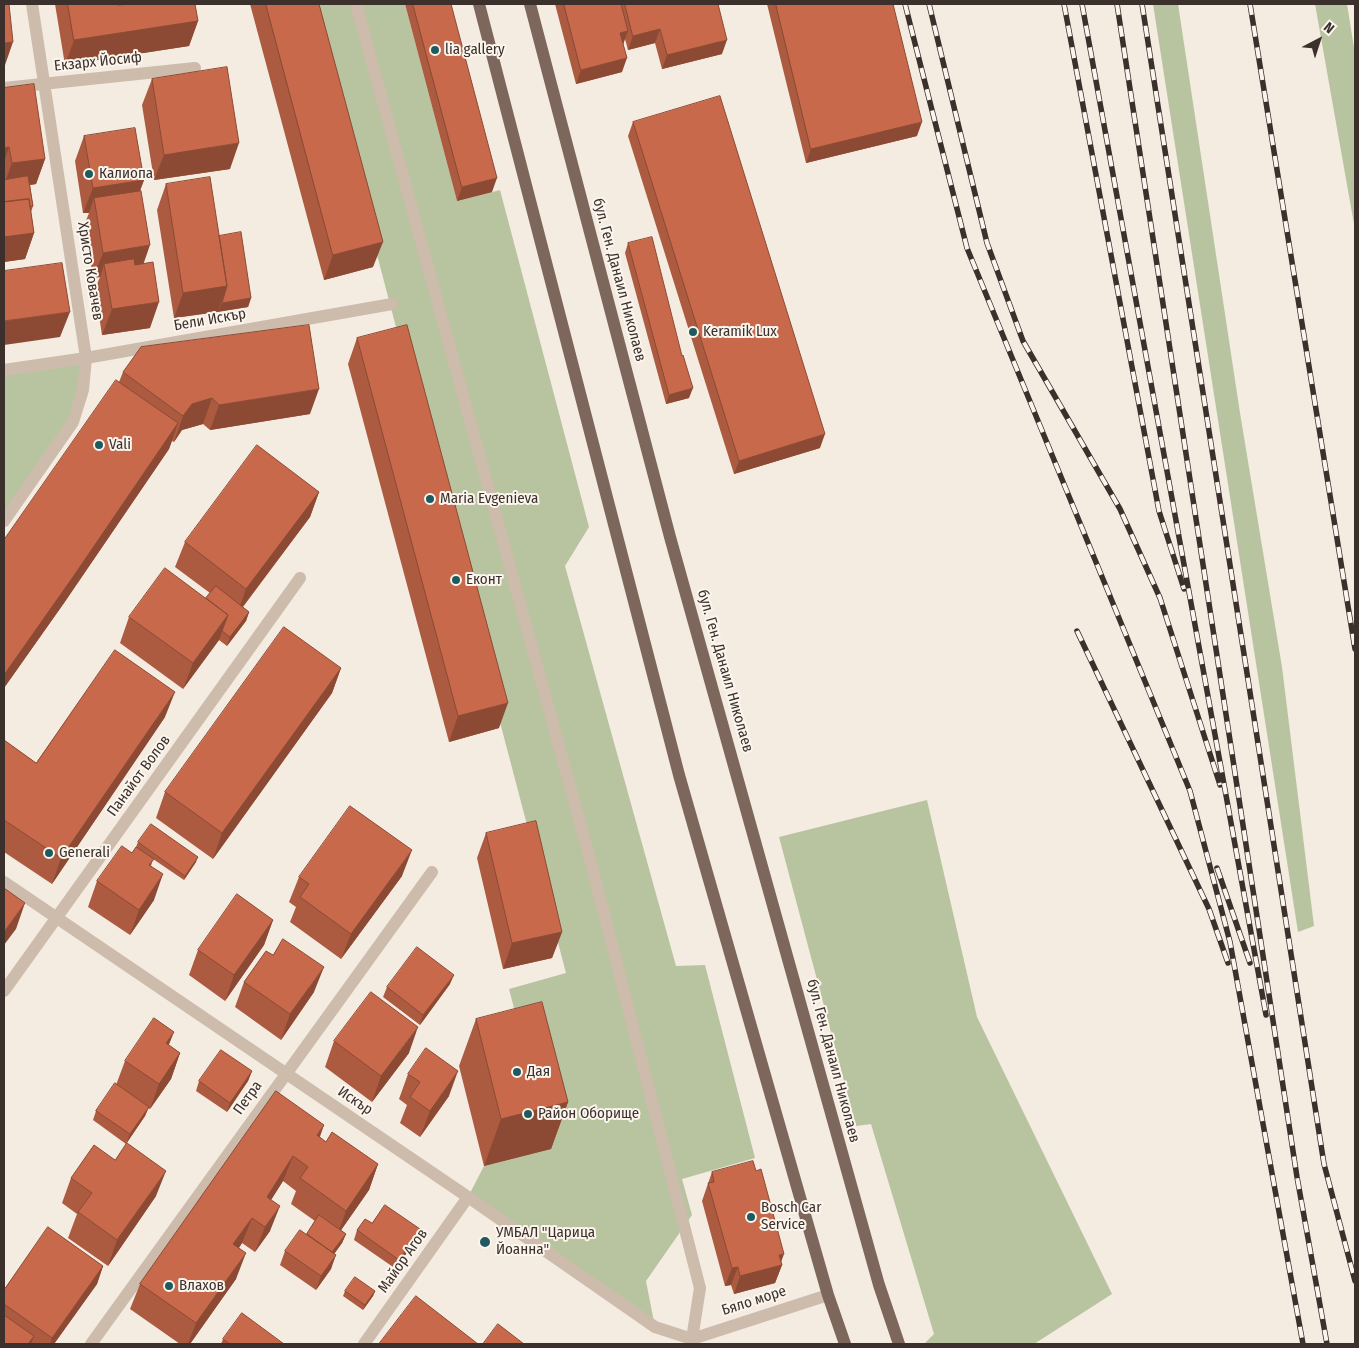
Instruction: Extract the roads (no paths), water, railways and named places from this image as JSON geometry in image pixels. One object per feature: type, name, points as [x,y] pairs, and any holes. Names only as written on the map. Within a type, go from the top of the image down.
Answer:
[{"type":"main road","points":[[480,4],[680,775],[828,1295],[845,1344]]},
{"type":"main road","name":"бул. Ген. Данаил Николаев","points":[[530,4],[670,537],[878,1285],[899,1344]]},
{"type":"street","name":"Христо Ковачев","points":[[4,521],[73,422],[83,390],[86,358],[32,4]]},
{"type":"street","points":[[356,4],[594,872],[698,1279],[700,1288],[692,1339]]},
{"type":"street","name":"Екзарх Йосиф","points":[[4,88],[195,68]]},
{"type":"street","name":"Бели Искър","points":[[4,370],[86,358],[392,304]]},
{"type":"street","name":"Панайот Волов","points":[[4,991],[300,578]]},
{"type":"street","name":"Петра","points":[[91,1344],[432,872]]},
{"type":"street","name":"Искър","points":[[4,882],[468,1197],[655,1327],[692,1339]]},
{"type":"street","name":"Майор Агов","points":[[364,1344],[468,1197]]},
{"type":"street","name":"Бяло море","points":[[692,1339],[828,1295]]},
{"type":"railway","points":[[905,4],[967,248],[1190,791],[1230,942],[1303,1344]]},
{"type":"railway","points":[[929,4],[987,243],[1023,341],[1120,509],[1160,598],[1220,785]]},
{"type":"railway","points":[[1064,4],[1159,511],[1184,589]]},
{"type":"railway","points":[[1082,4],[1266,1015]]},
{"type":"railway","points":[[1117,4],[1297,1177],[1327,1344]]},
{"type":"railway","points":[[1142,4],[1324,1164],[1355,1281]]},
{"type":"railway","points":[[1250,4],[1355,649]]},
{"type":"railway","points":[[1077,631],[1209,909],[1228,963]]},
{"type":"railway","points":[[1217,868],[1250,963]]},
{"type":"place","name":"lia gallery","points":[[435,50]]},
{"type":"place","name":"Калиопа","points":[[89,174]]},
{"type":"place","name":"Keramik Lux","points":[[693,332]]},
{"type":"place","name":"Vali","points":[[99,445]]},
{"type":"place","name":"Maria Evgenieva","points":[[430,499]]},
{"type":"place","name":"Еконт","points":[[456,580]]},
{"type":"place","name":"Generali","points":[[49,853]]},
{"type":"place","name":"Дая","points":[[517,1072]]},
{"type":"place","name":"Район Оборище","points":[[528,1114]]},
{"type":"place","name":"Bosch Car Service","points":[[751,1217]]},
{"type":"place","name":"УМБАЛ \"Царица Йоанна\"","points":[[485,1242]]},
{"type":"place","name":"Влахов","points":[[169,1286]]}]
